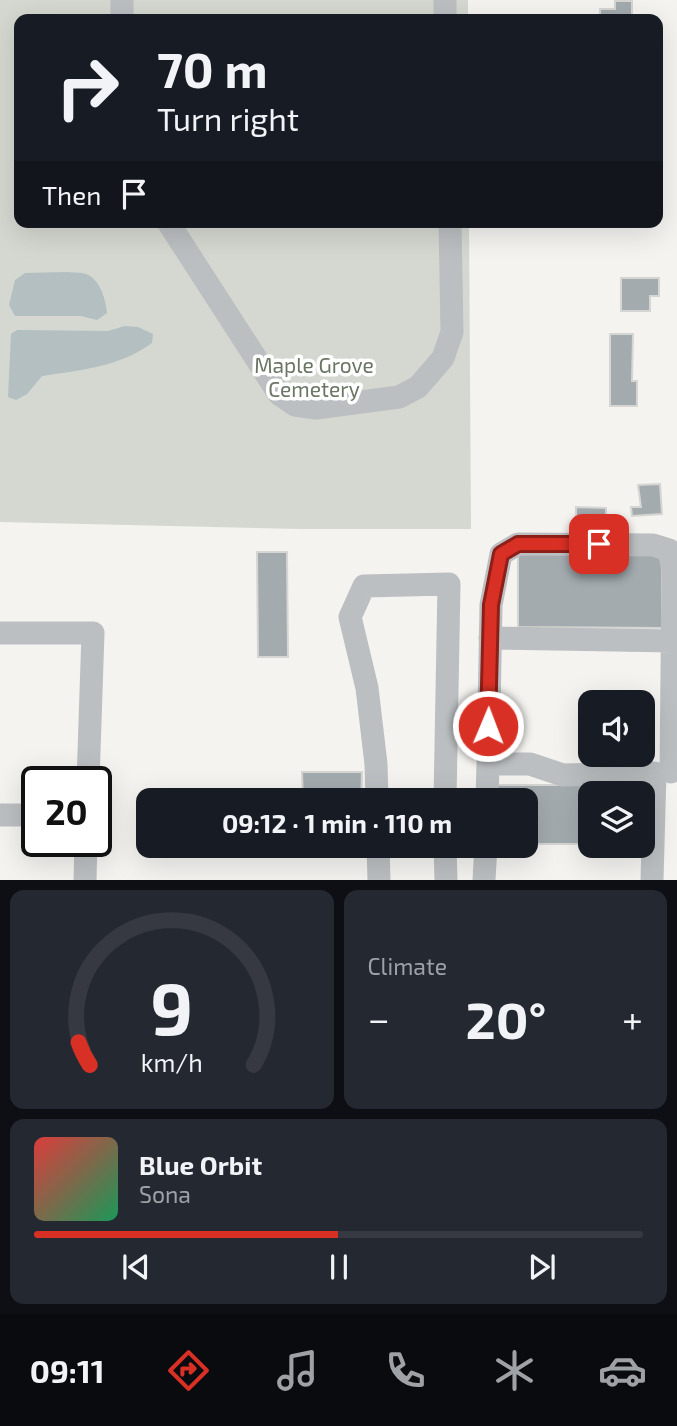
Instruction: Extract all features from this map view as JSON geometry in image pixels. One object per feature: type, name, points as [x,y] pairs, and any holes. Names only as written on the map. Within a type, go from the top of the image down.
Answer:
[{"type":"lane","points":[[172,228],[279,394],[295,405],[316,408],[399,397],[418,387],[443,358],[452,332],[450,228]]},
{"type":"lane","points":[[487,788],[491,605],[501,554],[518,544],[653,545],[669,550],[673,570],[673,641],[668,772],[652,880]]},
{"type":"lane","points":[[377,788],[367,688],[351,617],[364,586],[449,584],[445,788]]},
{"type":"lane","points":[[0,633],[93,633],[89,766]]},
{"type":"lane","points":[[490,638],[673,641]]},
{"type":"lane","points":[[488,764],[530,764],[563,775],[668,772]]},
{"type":"lane","points":[[0,815],[21,815]]},
{"type":"lane","points":[[85,880],[86,857]]},
{"type":"lane","points":[[378,858],[379,880]]},
{"type":"lane","points":[[445,858],[446,880]]},
{"type":"lane","points":[[484,880],[485,858]]},
{"type":"green space","name":"Maple Grove Cemetery","points":[[0,0],[468,0],[468,14],[14,14],[14,228],[469,228],[471,529],[302,529],[0,522]]},
{"type":"shaded area","points":[[25,273],[84,273],[95,280],[104,296],[107,313],[97,320],[81,316],[15,316],[9,305],[15,280]]},
{"type":"shaded area","points":[[125,326],[138,327],[153,334],[152,343],[113,362],[42,376],[27,394],[16,400],[8,397],[11,334],[17,330],[108,331]]},
{"type":"building","points":[[615,1],[632,1],[632,14],[600,14],[600,9],[615,9]]},
{"type":"building","points":[[621,278],[659,278],[659,296],[650,296],[650,311],[621,311]]},
{"type":"building","points":[[610,334],[633,334],[632,381],[637,381],[637,406],[610,406]]},
{"type":"building","points":[[660,484],[662,514],[632,516],[631,507],[641,507],[638,485]]},
{"type":"building","points":[[576,507],[606,508],[606,524],[576,524]]},
{"type":"building","points":[[257,552],[287,552],[288,657],[258,657]]},
{"type":"building","points":[[518,554],[662,554],[662,628],[518,627]]},
{"type":"building","points":[[302,772],[362,772],[361,788],[303,788]]},
{"type":"building","points":[[496,785],[578,785],[578,844],[538,844],[538,788],[496,788]]},
{"type":"route","points":[[488,726],[491,605],[501,554],[518,544],[599,544]]}]
